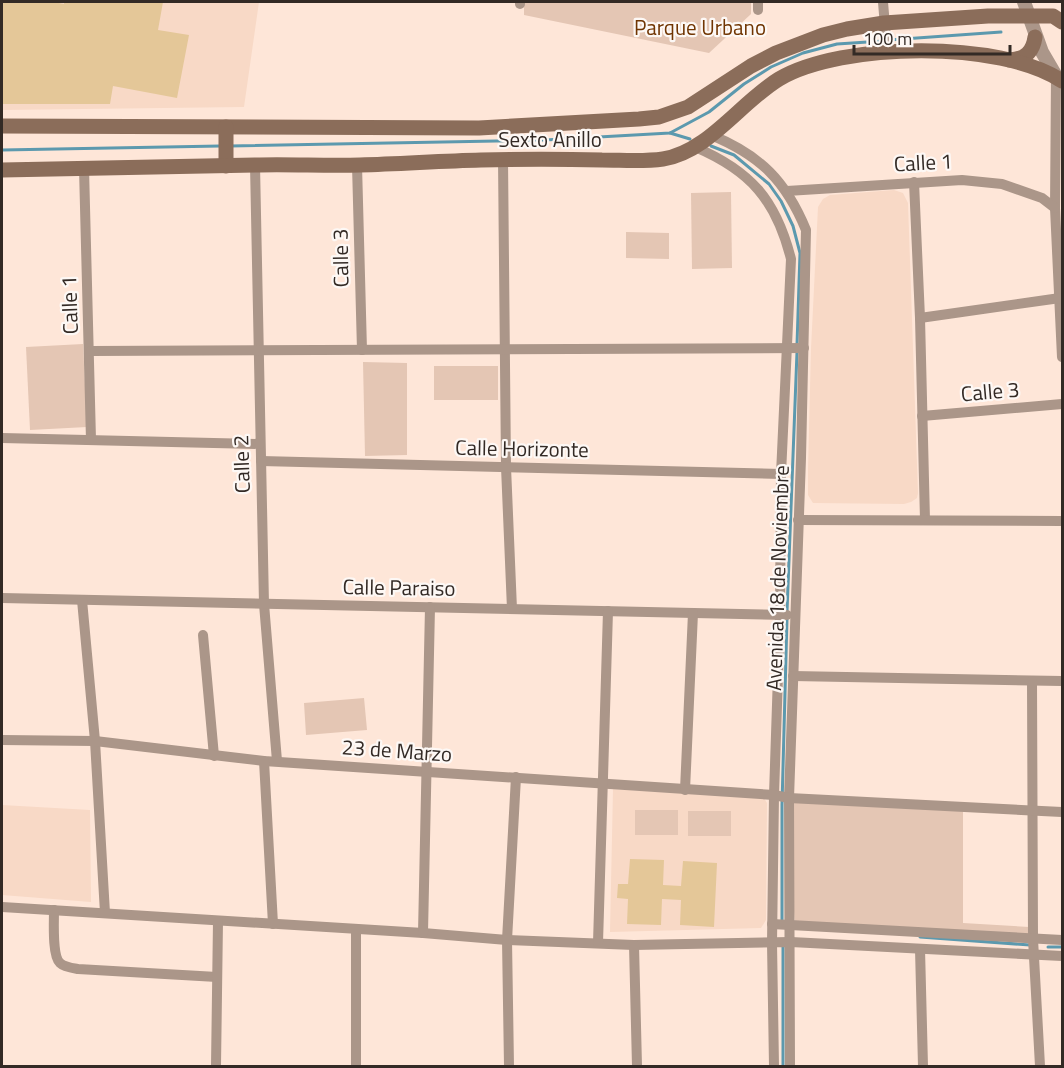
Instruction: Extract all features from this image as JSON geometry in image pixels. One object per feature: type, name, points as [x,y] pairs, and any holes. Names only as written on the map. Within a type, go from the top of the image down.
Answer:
[{"type":"main road","name":"Sexto Anillo","points":[[2,126],[226,131],[479,129],[659,117],[688,107],[751,66],[776,53],[823,35],[988,16],[1027,8],[1053,16],[1062,22]]},
{"type":"main road","points":[[1010,60],[1025,57],[1031,51],[1035,37]]},
{"type":"main road","name":"Sexto Anillo","points":[[2,170],[226,160],[255,165],[357,165],[503,159],[663,159],[695,147],[765,88],[798,69],[886,49],[949,52],[1010,60],[1059,79]]},
{"type":"main road","points":[[226,131],[226,160]]},
{"type":"street","points":[[883,2],[886,49]]},
{"type":"street","points":[[1027,8],[1035,37],[1059,79],[1055,208],[1062,357]]},
{"type":"street","name":"Avenida 18 de Noviembre","points":[[711,135],[733,144],[771,172],[787,191],[806,230],[781,474],[793,676],[782,797],[783,925],[774,943],[774,1066]]},
{"type":"street","name":"Avenida 18 de Noviembre","points":[[695,147],[719,157],[747,177],[759,189],[774,210],[785,234],[792,259],[798,520],[788,615],[782,797],[783,925],[789,941],[790,1066]]},
{"type":"street","points":[[503,159],[506,467],[512,609]]},
{"type":"street","name":"Calle 2","points":[[255,165],[264,604],[277,761]]},
{"type":"street","name":"Calle 3","points":[[357,165],[362,350]]},
{"type":"street","name":"Calle 1","points":[[84,168],[91,440]]},
{"type":"street","name":"Calle 1","points":[[787,191],[962,180],[1002,184],[1042,198],[1055,208]]},
{"type":"street","points":[[914,182],[925,520]]},
{"type":"street","points":[[920,318],[1060,298]]},
{"type":"street","points":[[90,351],[795,348]]},
{"type":"street","name":"Calle 3","points":[[922,416],[1062,404]]},
{"type":"street","points":[[2,438],[260,444]]},
{"type":"street","name":"Calle Horizonte","points":[[261,462],[781,474]]},
{"type":"street","points":[[798,520],[1062,521]]},
{"type":"street","name":"Calle Paraiso","points":[[2,598],[788,615]]},
{"type":"street","points":[[82,600],[95,741],[105,913]]},
{"type":"street","points":[[423,933],[430,608]]},
{"type":"street","points":[[598,943],[608,612]]},
{"type":"street","points":[[685,790],[693,613]]},
{"type":"street","points":[[203,635],[214,756]]},
{"type":"street","points":[[793,676],[1062,681]]},
{"type":"street","points":[[1032,681],[1032,939],[1035,955],[1040,1066]]},
{"type":"street","name":"23 de Marzo","points":[[2,740],[95,741],[264,761],[602,782],[782,797],[1062,812]]},
{"type":"street","points":[[264,761],[273,924]]},
{"type":"street","points":[[509,1066],[507,940],[516,777]]},
{"type":"street","points":[[2,908],[507,940],[634,945],[789,941],[1062,956]]},
{"type":"street","points":[[54,910],[55,954],[57,961],[63,965],[78,969],[217,977]]},
{"type":"street","points":[[216,1066],[218,921]]},
{"type":"street","points":[[783,925],[1062,940]]},
{"type":"street","points":[[356,929],[356,1066]]},
{"type":"street","points":[[634,945],[637,1066]]},
{"type":"street","points":[[920,948],[923,1066]]},
{"type":"shaded area","points":[[2,2],[259,2],[244,107],[2,110]]},
{"type":"shaded area","points":[[894,190],[903,193],[908,203],[917,498],[904,504],[813,503],[808,495],[808,469],[818,207],[823,199],[830,195]]},
{"type":"shaded area","points":[[613,789],[764,798],[767,803],[766,920],[761,928],[610,932]]},
{"type":"shaded area","points":[[2,805],[90,810],[91,902],[2,895]]},
{"type":"green space","name":"Parque Urbano","points":[[524,2],[751,2],[751,14],[709,53],[524,15]]},
{"type":"green space","points":[[731,192],[732,268],[692,269],[691,193]]},
{"type":"green space","points":[[626,232],[669,233],[669,259],[626,258]]},
{"type":"green space","points":[[83,344],[87,427],[30,430],[26,347]]},
{"type":"green space","points":[[363,362],[407,363],[407,455],[365,456]]},
{"type":"green space","points":[[434,366],[498,366],[498,400],[434,400]]},
{"type":"green space","points":[[364,698],[367,730],[306,735],[304,703]]},
{"type":"green space","points":[[786,802],[963,808],[963,923],[1029,927],[1029,938],[795,925]]},
{"type":"green space","points":[[635,810],[678,810],[678,835],[635,835]]},
{"type":"green space","points":[[688,811],[731,811],[731,836],[688,836]]},
{"type":"building","points":[[2,2],[64,4],[64,2],[163,2],[158,30],[189,35],[177,98],[113,86],[110,104],[2,104]]},
{"type":"building","points":[[630,859],[664,860],[663,885],[681,886],[683,861],[717,863],[714,927],[680,925],[681,900],[662,899],[661,925],[627,924],[628,899],[617,898],[618,884],[628,884]]},
{"type":"waterway","points":[[889,40],[1001,32]]},
{"type":"waterway","points":[[230,146],[545,140],[670,133],[709,112],[744,84],[771,67],[803,53],[837,44],[883,41]]},
{"type":"waterway","points":[[670,133],[690,139]]},
{"type":"waterway","points":[[2,150],[220,146]]},
{"type":"waterway","points":[[711,146],[734,155],[769,184],[781,201],[793,226],[800,253],[797,345]]},
{"type":"waterway","points":[[787,612],[797,352]]},
{"type":"waterway","points":[[782,921],[782,805],[787,618]]},
{"type":"waterway","points":[[920,937],[1030,945]]},
{"type":"waterway","points":[[783,945],[783,1066]]},
{"type":"waterway","points":[[1048,947],[1062,947]]}]
